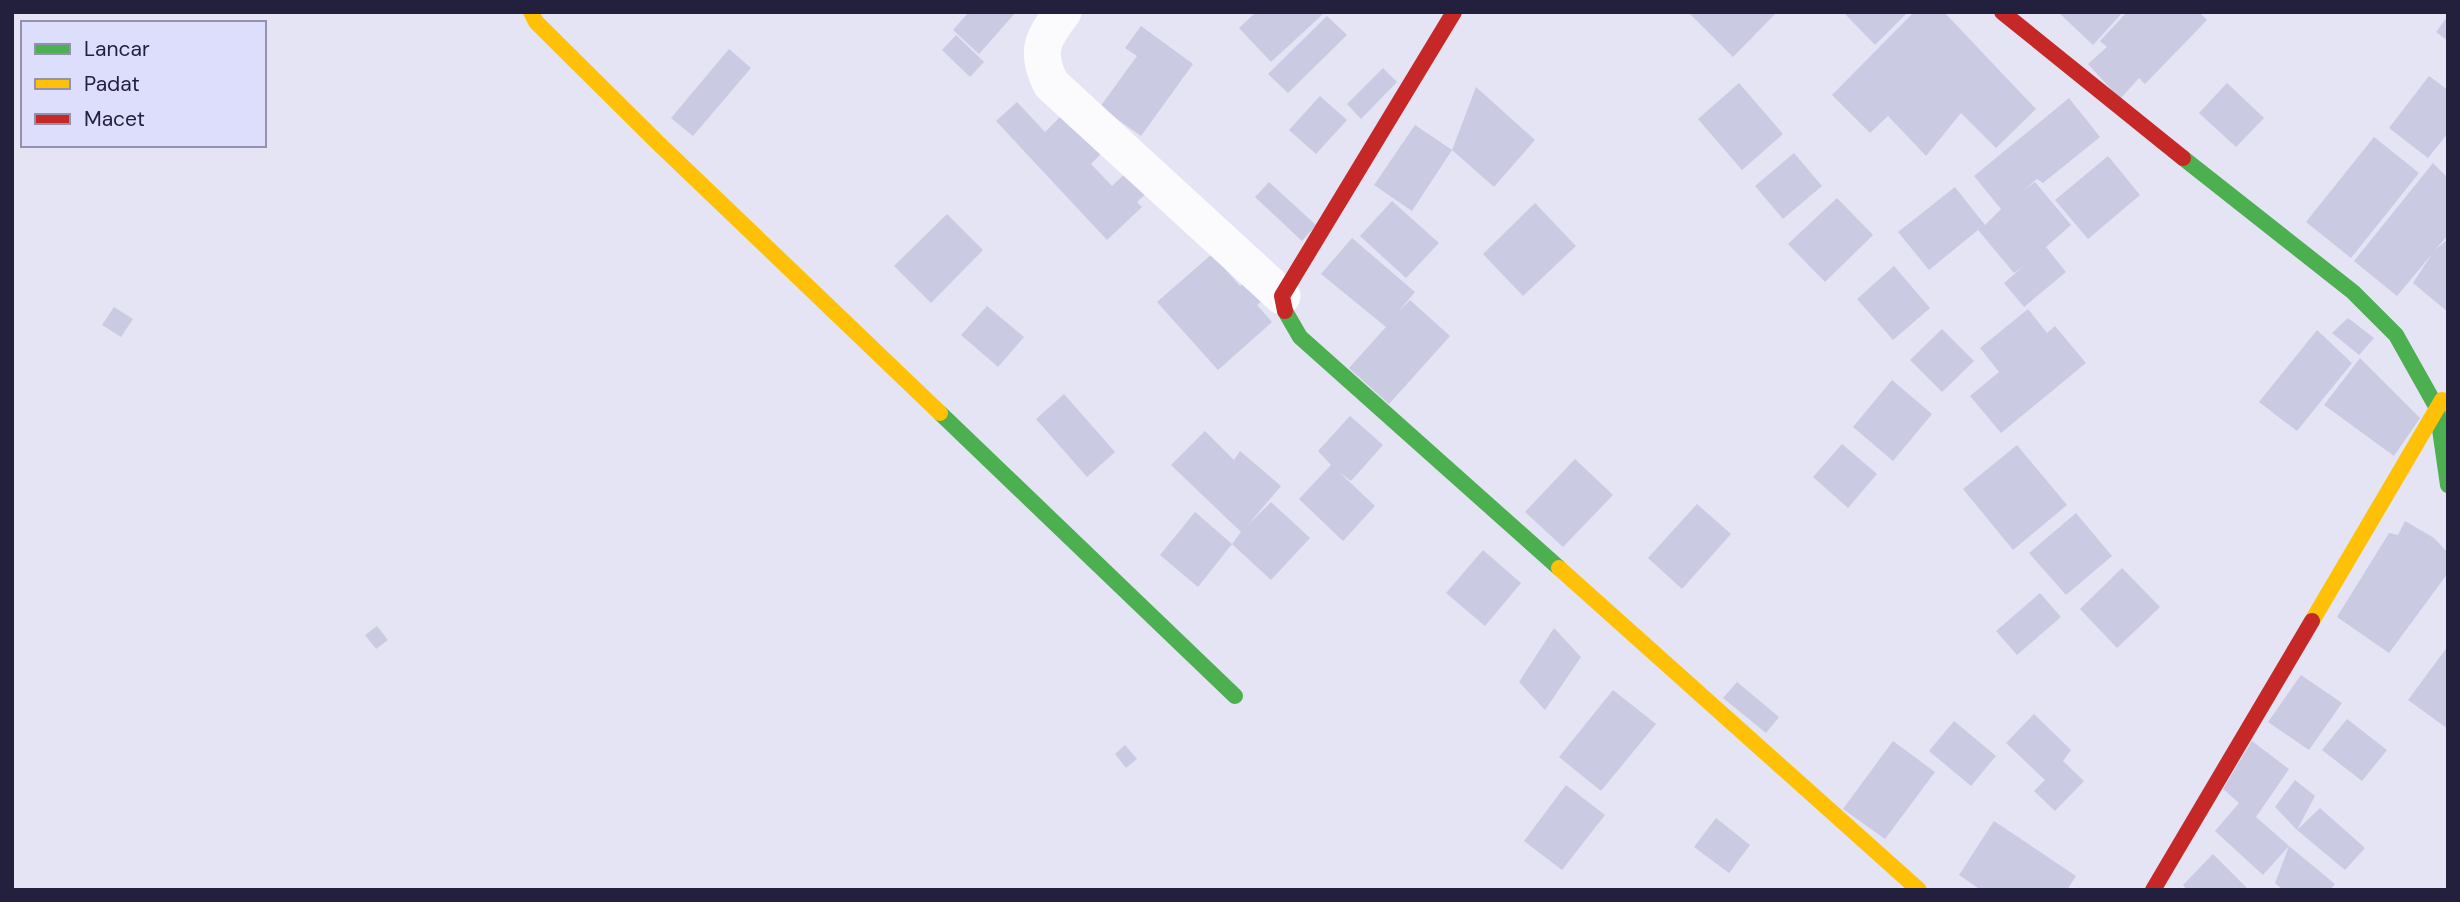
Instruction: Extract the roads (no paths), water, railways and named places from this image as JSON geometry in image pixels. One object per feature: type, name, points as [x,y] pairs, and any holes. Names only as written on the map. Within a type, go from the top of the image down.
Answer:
[{"type":"street","points":[[531,12],[536,22],[656,141],[1235,696]]},
{"type":"street","points":[[1063,12],[1044,38],[1041,56],[1051,84],[1282,296],[1285,314],[1300,337],[1919,890]]},
{"type":"street","points":[[1282,296],[1454,12]]},
{"type":"street","points":[[2003,12],[2297,250],[2353,292],[2396,335],[2437,408],[2448,485]]},
{"type":"street","points":[[2153,890],[2448,392]]}]
